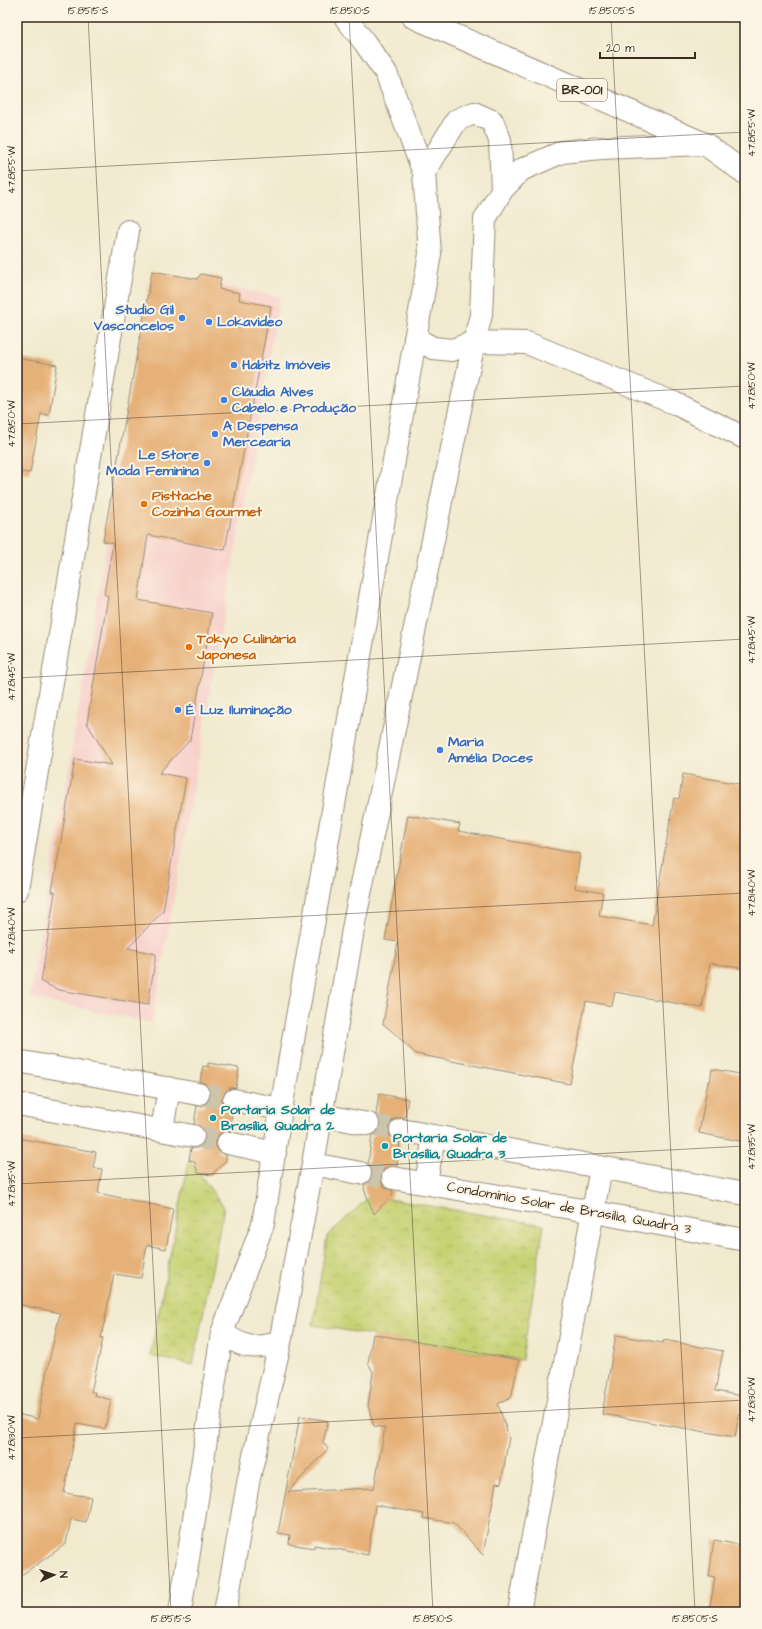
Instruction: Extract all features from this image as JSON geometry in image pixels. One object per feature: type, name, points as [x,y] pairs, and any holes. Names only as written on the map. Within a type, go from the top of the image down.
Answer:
[{"type":"main road","points":[[180,1612],[222,1333],[263,1224],[281,1109],[318,905],[430,254],[424,173],[386,73],[345,17]]},
{"type":"main road","name":"BR-001","points":[[413,17],[705,144],[745,173]]},
{"type":"main road","points":[[424,173],[457,120],[474,113],[492,121],[500,140],[502,190]]},
{"type":"main road","points":[[225,1612],[250,1478],[280,1343],[313,1164],[355,918],[474,342],[481,315],[485,219],[502,190],[521,170],[562,152],[601,148],[705,144]]},
{"type":"main road","points":[[17,890],[128,231]]},
{"type":"main road","points":[[415,338],[433,348],[452,350],[474,342],[527,343],[674,403],[745,438]]},
{"type":"main road","points":[[17,1061],[198,1094]]},
{"type":"main road","points":[[162,1130],[169,1088]]},
{"type":"main road","points":[[234,1100],[281,1109]]},
{"type":"main road","points":[[17,1104],[193,1136]]},
{"type":"main road","points":[[321,1115],[368,1124]]},
{"type":"main road","points":[[402,1130],[745,1194]]},
{"type":"main road","points":[[426,1183],[434,1136]]},
{"type":"main road","points":[[228,1143],[275,1153]]},
{"type":"main road","points":[[313,1164],[360,1173]]},
{"type":"main road","points":[[519,1612],[601,1168]]},
{"type":"main road","name":"Condomínio Solar de Brasilia, Quadra 3","points":[[393,1178],[594,1212],[745,1240]]},
{"type":"main road","points":[[222,1333],[237,1343],[257,1348],[280,1343]]},
{"type":"shaded area","points":[[152,274],[280,296],[152,1023],[30,998]]},
{"type":"green space","points":[[189,1160],[224,1207],[193,1365],[150,1356]]},
{"type":"green space","points":[[370,1196],[544,1225],[522,1360],[313,1325],[327,1236]]},
{"type":"building","points":[[152,271],[197,279],[201,274],[221,278],[219,289],[240,293],[239,300],[271,306],[225,550],[148,535],[138,600],[212,613],[190,740],[159,773],[186,778],[163,911],[128,948],[156,954],[148,1005],[59,990],[41,982],[55,892],[52,892],[75,759],[112,765],[87,723],[108,596],[104,594],[113,543],[103,541]]},
{"type":"building","points":[[17,358],[57,365],[49,415],[41,414],[30,473],[17,472]]},
{"type":"building","points":[[683,774],[745,785],[745,969],[710,963],[702,1008],[615,992],[612,1006],[586,1001],[570,1084],[416,1054],[383,1024],[398,942],[385,940],[408,815],[460,824],[458,831],[580,854],[575,888],[603,893],[599,916],[652,925],[674,798],[679,799]]},
{"type":"building","name":"Portaria Solar de Brasília, Quadra 2","points":[[208,1063],[239,1068],[236,1088],[230,1088],[225,1092],[222,1098],[222,1104],[226,1109],[232,1112],[230,1131],[224,1131],[219,1134],[216,1141],[216,1146],[219,1152],[226,1155],[226,1160],[212,1175],[198,1173],[194,1161],[189,1160],[191,1148],[198,1148],[205,1139],[205,1132],[201,1127],[194,1124],[197,1106],[203,1106],[210,1097],[210,1089],[206,1084],[200,1082],[203,1066],[208,1067]]},
{"type":"building","points":[[712,1069],[745,1075],[745,1142],[699,1133],[708,1082],[710,1082]]},
{"type":"building","name":"Portaria Solar de Brasília, Quadra 3","points":[[379,1094],[408,1099],[405,1118],[396,1118],[391,1122],[389,1128],[389,1134],[393,1139],[400,1143],[397,1166],[388,1166],[383,1170],[381,1176],[381,1182],[385,1187],[393,1191],[392,1195],[374,1214],[364,1189],[365,1184],[370,1181],[372,1175],[372,1169],[368,1164],[372,1136],[378,1132],[380,1126],[380,1120],[376,1114]]},
{"type":"building","points":[[17,1138],[96,1152],[93,1168],[102,1169],[98,1193],[173,1209],[166,1249],[147,1245],[141,1278],[114,1274],[101,1338],[103,1338],[91,1392],[95,1392],[94,1395],[111,1400],[105,1429],[77,1424],[64,1493],[91,1497],[86,1522],[71,1519],[66,1544],[17,1578],[17,1414],[38,1419],[60,1313],[17,1304]]},
{"type":"building","points":[[373,1334],[519,1360],[511,1398],[498,1404],[509,1437],[501,1484],[496,1483],[483,1555],[454,1523],[423,1518],[424,1514],[375,1505],[368,1555],[314,1545],[314,1548],[289,1544],[290,1535],[278,1533],[300,1416],[328,1421],[323,1442],[328,1449],[288,1492],[374,1488],[385,1428],[374,1426],[368,1406],[373,1372],[368,1363]]},
{"type":"building","points":[[616,1335],[663,1343],[664,1340],[723,1351],[715,1391],[743,1396],[735,1437],[602,1414]]},
{"type":"building","points":[[714,1540],[745,1546],[745,1612],[709,1612],[715,1577],[709,1576]]},
{"type":"tunnel","points":[[198,1094],[234,1100]]},
{"type":"tunnel","points":[[368,1124],[401,1130]]},
{"type":"tunnel","points":[[193,1136],[228,1143]]},
{"type":"tunnel","points":[[360,1173],[393,1178]]},
{"type":"place","name":"Studio Gil Vasconcelos","points":[[182,318]]},
{"type":"place","name":"Lokavideo","points":[[209,322]]},
{"type":"place","name":"Habitz Imóveis","points":[[234,365]]},
{"type":"place","name":"Cláudia Alves Cabelo e Produção","points":[[224,400]]},
{"type":"place","name":"A Despensa Mercearia","points":[[215,434]]},
{"type":"place","name":"Le Store Moda Feminina","points":[[207,463]]},
{"type":"place","name":"Pisttache Cozinha Gourmet","points":[[144,504]]},
{"type":"place","name":"Tokyo Culinária Japonesa","points":[[189,647]]},
{"type":"place","name":"É Luz Iluminação","points":[[178,710]]},
{"type":"place","name":"Maria Amélia Doces","points":[[440,750]]},
{"type":"place","name":"Portaria Solar de Brasília, Quadra 2","points":[[213,1118]]},
{"type":"place","name":"Portaria Solar de Brasília, Quadra 3","points":[[385,1146]]}]
